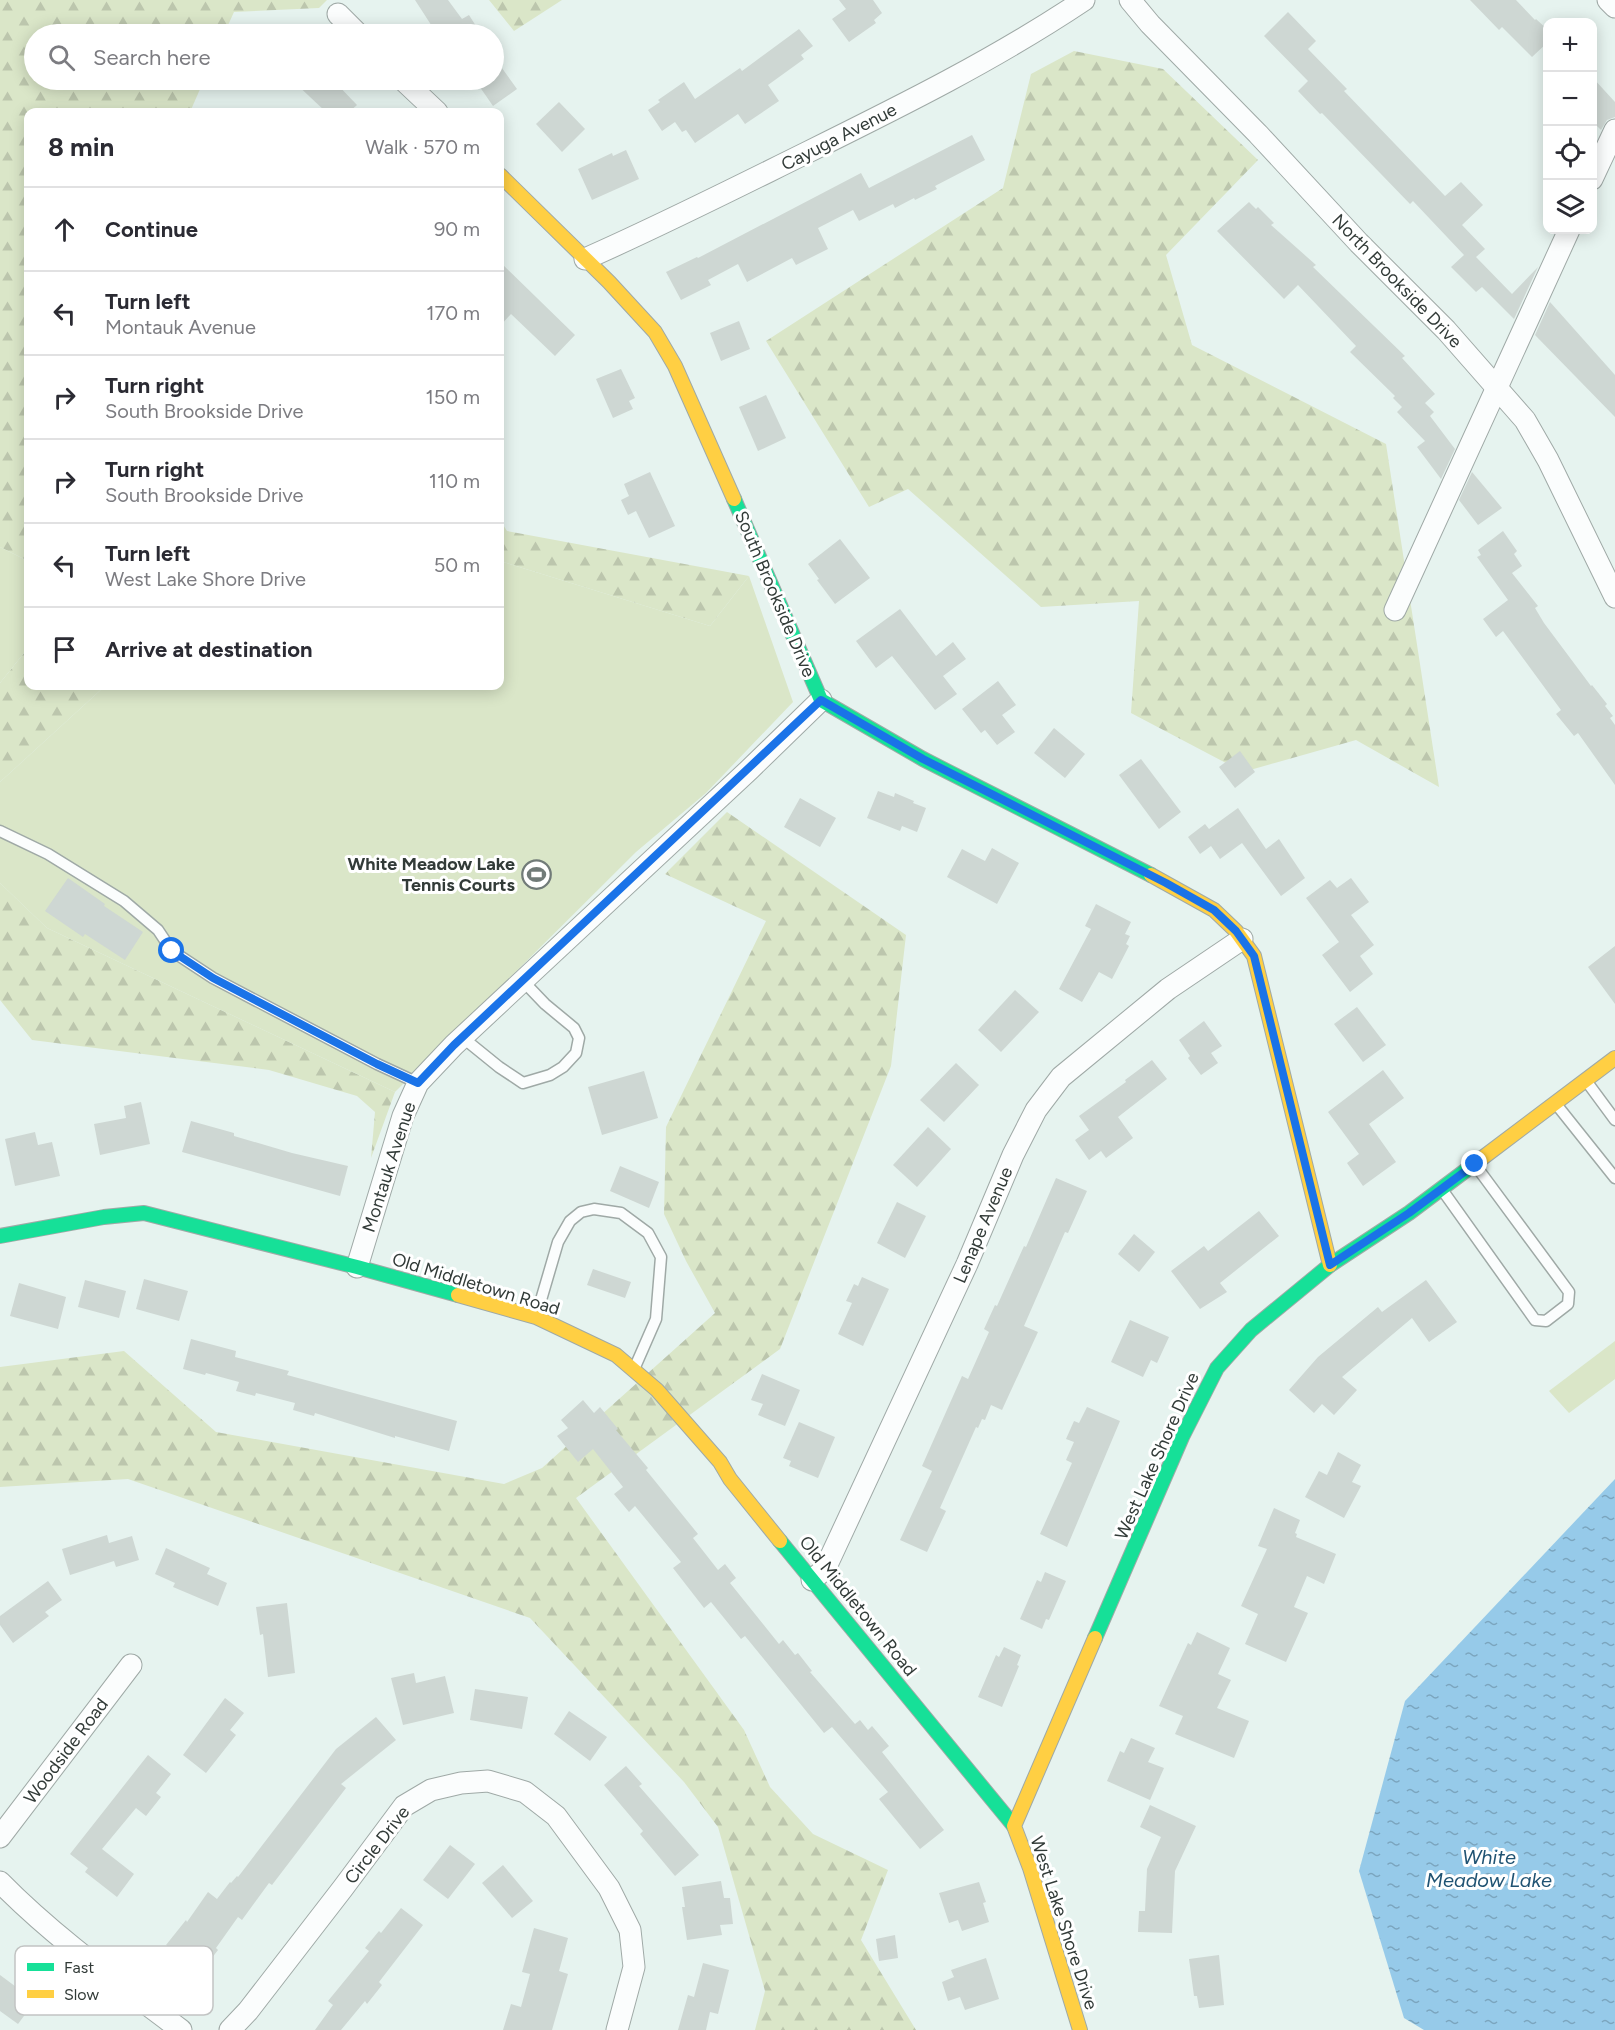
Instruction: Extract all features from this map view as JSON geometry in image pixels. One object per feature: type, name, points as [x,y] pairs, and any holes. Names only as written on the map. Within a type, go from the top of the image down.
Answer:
[{"type":"street","name":"Cayuga Avenue","points":[[585,259],[645,233],[985,62],[1084,0]]},
{"type":"street","name":"North Brookside Drive","points":[[1130,0],[1150,24],[1359,243],[1446,330],[1525,420],[1548,460],[1615,597]]},
{"type":"street","points":[[1608,0],[1615,7]]},
{"type":"street","points":[[338,14],[348,24]]},
{"type":"street","points":[[414,90],[433,108]]},
{"type":"street","points":[[1597,170],[1615,130]]},
{"type":"street","name":"South Brookside Drive","points":[[504,178],[655,332],[675,366],[765,567],[821,700],[923,759],[1166,883],[1214,910],[1242,939],[1254,956],[1330,1265]]},
{"type":"street","points":[[1395,609],[1567,234]]},
{"type":"street","name":"Montauk Avenue","points":[[357,1267],[403,1116],[418,1083],[462,1037],[821,700]]},
{"type":"street","name":"Lenape Avenue","points":[[812,1580],[825,1569],[967,1264],[1013,1155],[1036,1110],[1060,1077],[1168,989],[1242,939]]},
{"type":"street","name":"West Lake Shore Drive","points":[[1080,2030],[1030,1868],[1014,1826],[1182,1437],[1217,1368],[1251,1330],[1330,1265],[1409,1213],[1615,1058]]},
{"type":"street","name":"Old Middletown Road","points":[[0,1236],[104,1217],[144,1213],[357,1267],[536,1317],[616,1355],[657,1390],[720,1462],[730,1479],[1014,1826]]},
{"type":"street","name":"Woodside Road","points":[[0,1837],[131,1665]]},
{"type":"street","name":"Circle Drive","points":[[230,2030],[248,2011],[404,1806],[431,1790],[461,1783],[488,1781],[525,1792],[556,1816],[609,1888],[630,1930],[634,1967],[617,2030]]},
{"type":"street","points":[[0,1882],[19,1902],[71,1946]]},
{"type":"street","points":[[161,2015],[181,2030]]},
{"type":"lane","points":[[0,831],[48,854],[124,901],[158,930],[172,951],[204,972],[377,1064],[418,1083]]},
{"type":"lane","points":[[462,1037],[523,1083],[550,1075],[562,1066],[576,1053],[579,1038],[574,1028],[545,1004],[523,981]]},
{"type":"lane","points":[[1586,1080],[1615,1120]]},
{"type":"lane","points":[[1556,1103],[1615,1178]]},
{"type":"lane","points":[[1441,1189],[1535,1320],[1546,1321],[1568,1304],[1569,1292],[1475,1164]]},
{"type":"lane","points":[[536,1317],[558,1242],[570,1221],[581,1212],[594,1209],[621,1213],[648,1233],[661,1257],[656,1319],[634,1370]]},
{"type":"green space","points":[[0,0],[327,0],[319,8],[234,12],[229,24],[24,24],[24,90],[200,90],[192,108],[24,108],[24,559],[0,547]]},
{"type":"green space","points":[[489,0],[562,0],[514,31]]},
{"type":"green space","points":[[1074,51],[1163,69],[1258,160],[1166,255],[1192,345],[1386,444],[1439,787],[1356,740],[1243,772],[1131,713],[1139,601],[1041,607],[908,489],[869,507],[766,341],[1003,188],[1031,74]]},
{"type":"green space","points":[[504,526],[507,531],[749,576],[710,626],[504,562]]},
{"type":"green space","points":[[0,547],[24,559],[24,653],[0,683]]},
{"type":"green space","points":[[504,562],[710,626],[749,576],[793,702],[706,793],[636,852],[395,1092],[47,928],[0,883],[0,782],[101,690],[504,690]]},
{"type":"green space","points":[[24,653],[24,690],[101,690],[0,782],[0,683]]},
{"type":"green space","points":[[727,812],[906,935],[891,1066],[780,1349],[576,1498],[744,1730],[770,1787],[813,1834],[888,1870],[861,1940],[916,2030],[755,2030],[765,1991],[718,1827],[684,1782],[530,1618],[128,1479],[0,1487],[0,1367],[124,1351],[216,1432],[504,1484],[542,1468],[715,1313],[686,1261],[664,1214],[666,1127],[766,921],[665,874]]},
{"type":"green space","points":[[0,883],[47,928],[395,1092],[371,1158],[375,1112],[357,1096],[269,1070],[32,1040],[0,1000]]},
{"type":"green space","points":[[1615,1341],[1615,1379],[1569,1413],[1549,1391]]},
{"type":"water","name":"White Meadow Lake","points":[[1615,1479],[1615,2030],[1424,2030],[1404,2018],[1359,1871],[1405,1701]]},
{"type":"building","points":[[415,0],[448,0],[462,19],[469,15],[475,24],[431,24]]},
{"type":"building","points":[[839,0],[873,0],[882,13],[874,20],[876,23],[849,42],[832,19],[846,9]]},
{"type":"building","points":[[1470,0],[1516,0],[1543,25],[1543,47],[1532,57],[1502,27],[1499,30]]},
{"type":"building","points":[[1288,12],[1316,41],[1308,49],[1347,89],[1344,91],[1445,196],[1461,182],[1483,205],[1462,225],[1485,249],[1476,257],[1512,294],[1538,267],[1514,319],[1482,287],[1476,292],[1451,267],[1464,255],[1413,201],[1410,204],[1298,91],[1308,81],[1264,36]]},
{"type":"building","points":[[799,29],[813,46],[801,55],[804,59],[768,85],[779,101],[745,124],[738,114],[695,143],[686,130],[682,132],[675,122],[662,131],[648,110],[684,82],[695,99],[740,68],[742,71]]},
{"type":"building","points":[[504,71],[517,89],[493,106],[482,90],[504,90]]},
{"type":"building","points":[[1597,82],[1615,102],[1615,117],[1607,120],[1601,130],[1597,126]]},
{"type":"building","points":[[303,90],[343,90],[357,105],[354,108],[322,108]]},
{"type":"building","points":[[559,102],[585,129],[562,152],[536,124]]},
{"type":"building","points":[[972,135],[985,160],[935,186],[937,189],[915,200],[914,198],[895,208],[893,204],[859,221],[853,210],[818,228],[828,249],[796,265],[792,258],[747,282],[738,264],[708,280],[711,285],[681,300],[666,272],[698,258],[861,173],[869,188]]},
{"type":"building","points":[[626,150],[639,179],[592,200],[578,169],[612,153],[613,156]]},
{"type":"building","points":[[1249,202],[1256,209],[1258,207],[1274,223],[1271,225],[1316,265],[1313,267],[1405,356],[1402,358],[1435,394],[1425,403],[1434,412],[1430,416],[1455,449],[1441,479],[1417,447],[1425,441],[1397,412],[1402,407],[1393,398],[1395,396],[1350,352],[1356,346],[1298,285],[1284,299],[1217,231]]},
{"type":"building","points":[[504,266],[575,335],[555,356],[511,314],[504,322]]},
{"type":"building","points":[[1550,302],[1615,375],[1615,417],[1535,335]]},
{"type":"building","points":[[739,321],[750,349],[721,361],[710,333]]},
{"type":"building","points":[[621,369],[635,398],[629,401],[633,409],[613,418],[596,379]]},
{"type":"building","points":[[766,395],[786,438],[758,451],[739,407]]},
{"type":"building","points":[[650,472],[675,526],[649,538],[636,511],[628,515],[621,500],[629,496],[624,484]]},
{"type":"building","points":[[1472,472],[1502,508],[1478,525],[1459,500]]},
{"type":"building","points":[[1503,531],[1517,551],[1514,554],[1522,566],[1512,573],[1538,606],[1535,608],[1544,623],[1607,704],[1605,706],[1613,716],[1610,718],[1615,725],[1615,785],[1578,733],[1574,736],[1556,714],[1561,710],[1503,631],[1496,637],[1483,619],[1508,600],[1477,557],[1481,555],[1478,550]]},
{"type":"building","points":[[840,539],[870,578],[835,604],[808,564]]},
{"type":"building","points":[[900,609],[936,656],[953,642],[966,659],[943,676],[957,694],[935,710],[892,656],[876,668],[856,641]]},
{"type":"building","points":[[998,681],[1016,705],[1002,715],[1015,732],[997,745],[985,730],[981,733],[962,709]]},
{"type":"building","points":[[1054,728],[1085,754],[1065,778],[1034,753]]},
{"type":"building","points":[[1240,751],[1255,772],[1235,788],[1219,767]]},
{"type":"building","points":[[1141,759],[1181,812],[1159,829],[1119,775]]},
{"type":"building","points":[[878,791],[894,797],[895,793],[926,808],[917,832],[902,826],[900,831],[867,818]]},
{"type":"building","points":[[800,798],[836,818],[820,847],[784,827]]},
{"type":"building","points":[[1238,808],[1266,849],[1279,839],[1305,878],[1281,896],[1242,843],[1220,859],[1211,846],[1200,854],[1188,837],[1205,824],[1209,829]]},
{"type":"building","points":[[992,848],[1019,863],[997,904],[947,877],[962,849],[985,861]]},
{"type":"building","points":[[68,878],[143,932],[125,960],[85,934],[83,937],[45,911]]},
{"type":"building","points":[[1351,878],[1369,902],[1351,915],[1374,945],[1360,956],[1373,974],[1350,992],[1322,955],[1339,942],[1306,898],[1330,880],[1337,888]]},
{"type":"building","points":[[1096,904],[1131,922],[1125,934],[1130,936],[1126,944],[1129,946],[1112,979],[1099,972],[1082,1002],[1059,989],[1091,929],[1085,926]]},
{"type":"building","points":[[1615,946],[1615,1004],[1588,967]]},
{"type":"building","points":[[1015,990],[1039,1012],[1001,1052],[978,1030]]},
{"type":"building","points":[[1357,1007],[1386,1045],[1363,1062],[1334,1024]]},
{"type":"building","points":[[1204,1021],[1222,1046],[1211,1053],[1218,1063],[1201,1075],[1188,1058],[1190,1056],[1179,1040]]},
{"type":"building","points":[[1152,1060],[1167,1079],[1118,1117],[1133,1138],[1106,1158],[1101,1151],[1089,1160],[1075,1140],[1089,1130],[1079,1116]]},
{"type":"building","points":[[956,1063],[979,1085],[944,1122],[920,1100]]},
{"type":"building","points":[[1383,1070],[1404,1098],[1369,1124],[1396,1162],[1363,1186],[1347,1163],[1359,1154],[1328,1112]]},
{"type":"building","points":[[644,1071],[658,1118],[602,1135],[588,1087]]},
{"type":"building","points":[[141,1102],[150,1144],[100,1155],[94,1124],[126,1118],[124,1106]]},
{"type":"building","points":[[191,1121],[292,1153],[348,1166],[340,1196],[182,1152]]},
{"type":"building","points":[[928,1127],[951,1149],[917,1187],[893,1165]]},
{"type":"building","points":[[35,1132],[38,1145],[52,1142],[60,1176],[15,1186],[5,1139]]},
{"type":"building","points":[[620,1166],[659,1182],[649,1208],[610,1191]]},
{"type":"building","points":[[1056,1178],[1087,1191],[1068,1233],[1065,1232],[1024,1326],[1038,1332],[1002,1410],[991,1405],[985,1420],[982,1419],[978,1428],[976,1427],[940,1508],[946,1511],[927,1552],[900,1540],[932,1471],[922,1466],[962,1376],[968,1379],[989,1332],[984,1329],[1024,1246],[1026,1247]]},
{"type":"building","points":[[897,1202],[926,1216],[905,1258],[877,1243]]},
{"type":"building","points":[[1259,1211],[1279,1236],[1220,1283],[1227,1292],[1200,1309],[1171,1271],[1204,1246],[1208,1251]]},
{"type":"building","points":[[1134,1234],[1155,1252],[1139,1272],[1118,1254]]},
{"type":"building","points":[[593,1269],[631,1282],[625,1298],[587,1285]]},
{"type":"building","points":[[862,1277],[889,1289],[863,1346],[838,1334],[852,1303],[846,1301],[854,1284],[858,1286]]},
{"type":"building","points":[[144,1279],[188,1291],[179,1321],[136,1309]]},
{"type":"building","points":[[85,1280],[126,1291],[119,1318],[78,1307]]},
{"type":"building","points":[[1426,1280],[1457,1322],[1429,1342],[1412,1318],[1342,1377],[1357,1390],[1334,1415],[1322,1404],[1314,1413],[1289,1390],[1318,1357],[1378,1307],[1382,1312]]},
{"type":"building","points":[[19,1283],[66,1297],[58,1329],[10,1316]]},
{"type":"building","points":[[1130,1320],[1169,1337],[1157,1363],[1151,1360],[1143,1377],[1111,1362]]},
{"type":"building","points":[[191,1339],[236,1351],[235,1357],[289,1371],[287,1375],[457,1421],[449,1451],[395,1436],[395,1438],[315,1413],[314,1416],[293,1410],[295,1403],[256,1393],[255,1396],[236,1391],[239,1382],[183,1369]]},
{"type":"building","points":[[762,1374],[800,1390],[785,1426],[758,1415],[763,1404],[751,1400]]},
{"type":"building","points":[[583,1400],[594,1413],[600,1407],[618,1429],[616,1430],[648,1468],[646,1470],[698,1534],[693,1538],[718,1570],[725,1564],[736,1578],[730,1583],[779,1644],[783,1640],[795,1655],[798,1653],[812,1671],[810,1672],[855,1724],[860,1720],[868,1730],[872,1726],[889,1746],[882,1752],[944,1830],[920,1849],[879,1799],[888,1792],[832,1727],[824,1733],[745,1636],[741,1639],[711,1602],[704,1608],[673,1568],[681,1562],[635,1506],[629,1512],[614,1494],[623,1487],[593,1449],[578,1462],[557,1436],[568,1428],[561,1420]]},
{"type":"building","points":[[1087,1407],[1120,1421],[1067,1547],[1040,1534],[1072,1463],[1066,1460],[1074,1442],[1066,1439],[1074,1421],[1079,1423]]},
{"type":"building","points":[[799,1422],[835,1437],[818,1478],[789,1466],[791,1461],[783,1458]]},
{"type":"building","points":[[1338,1452],[1361,1465],[1352,1482],[1361,1486],[1344,1518],[1305,1497],[1319,1471],[1327,1475]]},
{"type":"building","points":[[1274,1508],[1300,1520],[1295,1533],[1296,1537],[1336,1554],[1324,1584],[1307,1576],[1294,1607],[1308,1613],[1286,1662],[1245,1644],[1258,1614],[1241,1606],[1267,1549],[1258,1546]]},
{"type":"building","points":[[107,1535],[109,1543],[132,1536],[139,1560],[116,1567],[114,1561],[70,1575],[62,1549]]},
{"type":"building","points":[[166,1548],[210,1568],[207,1574],[227,1583],[218,1606],[173,1587],[175,1583],[155,1574]]},
{"type":"building","points":[[1045,1572],[1066,1581],[1049,1620],[1046,1619],[1042,1629],[1020,1619],[1037,1580],[1041,1582]]},
{"type":"building","points":[[48,1581],[62,1600],[45,1612],[49,1616],[13,1643],[0,1625],[0,1616]]},
{"type":"building","points":[[287,1603],[295,1673],[268,1677],[263,1634],[260,1635],[256,1607]]},
{"type":"building","points":[[1197,1632],[1230,1648],[1218,1674],[1231,1680],[1217,1708],[1249,1721],[1234,1758],[1175,1734],[1183,1716],[1159,1706],[1188,1643],[1191,1645]]},
{"type":"building","points":[[1004,1647],[1021,1655],[1017,1665],[1019,1666],[1002,1707],[978,1697],[996,1655],[999,1657]]},
{"type":"building","points":[[414,1673],[416,1683],[445,1676],[454,1713],[403,1725],[391,1678]]},
{"type":"building","points":[[475,1689],[528,1697],[522,1729],[470,1720]]},
{"type":"building","points":[[225,1698],[244,1713],[230,1730],[236,1735],[206,1773],[183,1755]]},
{"type":"building","points":[[569,1711],[607,1737],[590,1761],[554,1734]]},
{"type":"building","points":[[376,1717],[396,1740],[341,1784],[346,1788],[272,1885],[269,1883],[242,1920],[238,1917],[216,1948],[218,1950],[213,1956],[213,1946],[166,1945],[186,1920],[187,1922],[208,1892],[217,1899],[230,1882],[238,1877],[336,1749]]},
{"type":"building","points":[[1131,1738],[1155,1748],[1148,1762],[1164,1768],[1150,1800],[1107,1781],[1120,1751],[1124,1753]]},
{"type":"building","points":[[148,1755],[171,1774],[156,1793],[161,1797],[146,1816],[136,1808],[102,1849],[134,1874],[117,1897],[85,1872],[88,1868],[70,1854]]},
{"type":"building","points":[[626,1766],[642,1784],[639,1786],[699,1855],[675,1876],[640,1834],[643,1831],[604,1785]]},
{"type":"building","points":[[1150,1805],[1196,1826],[1175,1871],[1172,1933],[1138,1932],[1139,1911],[1145,1911],[1147,1869],[1161,1837],[1140,1827]]},
{"type":"building","points":[[450,1845],[475,1864],[448,1899],[423,1880]]},
{"type":"building","points":[[503,1865],[533,1901],[512,1918],[482,1883]]},
{"type":"building","points":[[721,1881],[724,1898],[730,1898],[733,1924],[720,1925],[722,1935],[687,1940],[682,1907],[685,1907],[682,1887]]},
{"type":"building","points":[[979,1882],[986,1902],[983,1903],[989,1922],[962,1931],[958,1920],[949,1923],[939,1893]]},
{"type":"building","points":[[401,1908],[423,1925],[379,1982],[382,1985],[341,2030],[315,2030],[333,2005],[328,2001],[369,1951],[365,1948],[379,1931],[381,1933]]},
{"type":"building","points":[[534,1928],[568,1938],[559,1971],[568,1974],[552,2030],[503,2030],[511,2004],[521,2007],[530,1974],[522,1972]]},
{"type":"building","points":[[895,1935],[898,1958],[879,1961],[876,1939]]},
{"type":"building","points":[[1219,1955],[1224,2005],[1199,2008],[1197,1996],[1194,1996],[1189,1959]]},
{"type":"building","points":[[986,1958],[999,1999],[965,2010],[960,1997],[948,2001],[942,1982],[954,1977],[951,1970]]},
{"type":"building","points":[[703,1963],[729,1970],[718,2014],[710,2012],[706,2030],[678,2030],[688,1995],[694,1997]]},
{"type":"building","points":[[0,1975],[15,1986],[15,2015],[25,2015],[18,2024],[0,2011]]},
{"type":"traffic: fast","points":[[734,499],[821,700],[923,759],[1151,875]]},
{"type":"traffic: fast","points":[[1095,1638],[1182,1437],[1217,1368],[1251,1330],[1330,1265],[1409,1213],[1477,1162]]},
{"type":"traffic: fast","points":[[0,1236],[104,1217],[144,1213],[458,1295]]},
{"type":"traffic: fast","points":[[780,1541],[1014,1826]]},
{"type":"traffic: slow","points":[[504,179],[609,282],[655,332],[675,366],[734,499]]},
{"type":"traffic: slow","points":[[1151,875],[1214,910],[1236,931],[1254,956],[1330,1265]]},
{"type":"traffic: slow","points":[[1477,1162],[1615,1058]]},
{"type":"traffic: slow","points":[[458,1295],[536,1317],[616,1355],[657,1390],[720,1462],[730,1479],[780,1541]]},
{"type":"traffic: slow","points":[[1080,2030],[1030,1868],[1014,1826],[1095,1638]]},
{"type":"place","name":"White Meadow Lake Tennis Courts","points":[[536,874]]},
{"type":"route","points":[[172,951],[213,978],[418,1083],[454,1045],[821,700],[923,759],[1166,883],[1214,910],[1236,931],[1254,956],[1330,1265],[1409,1213],[1475,1164]]}]
